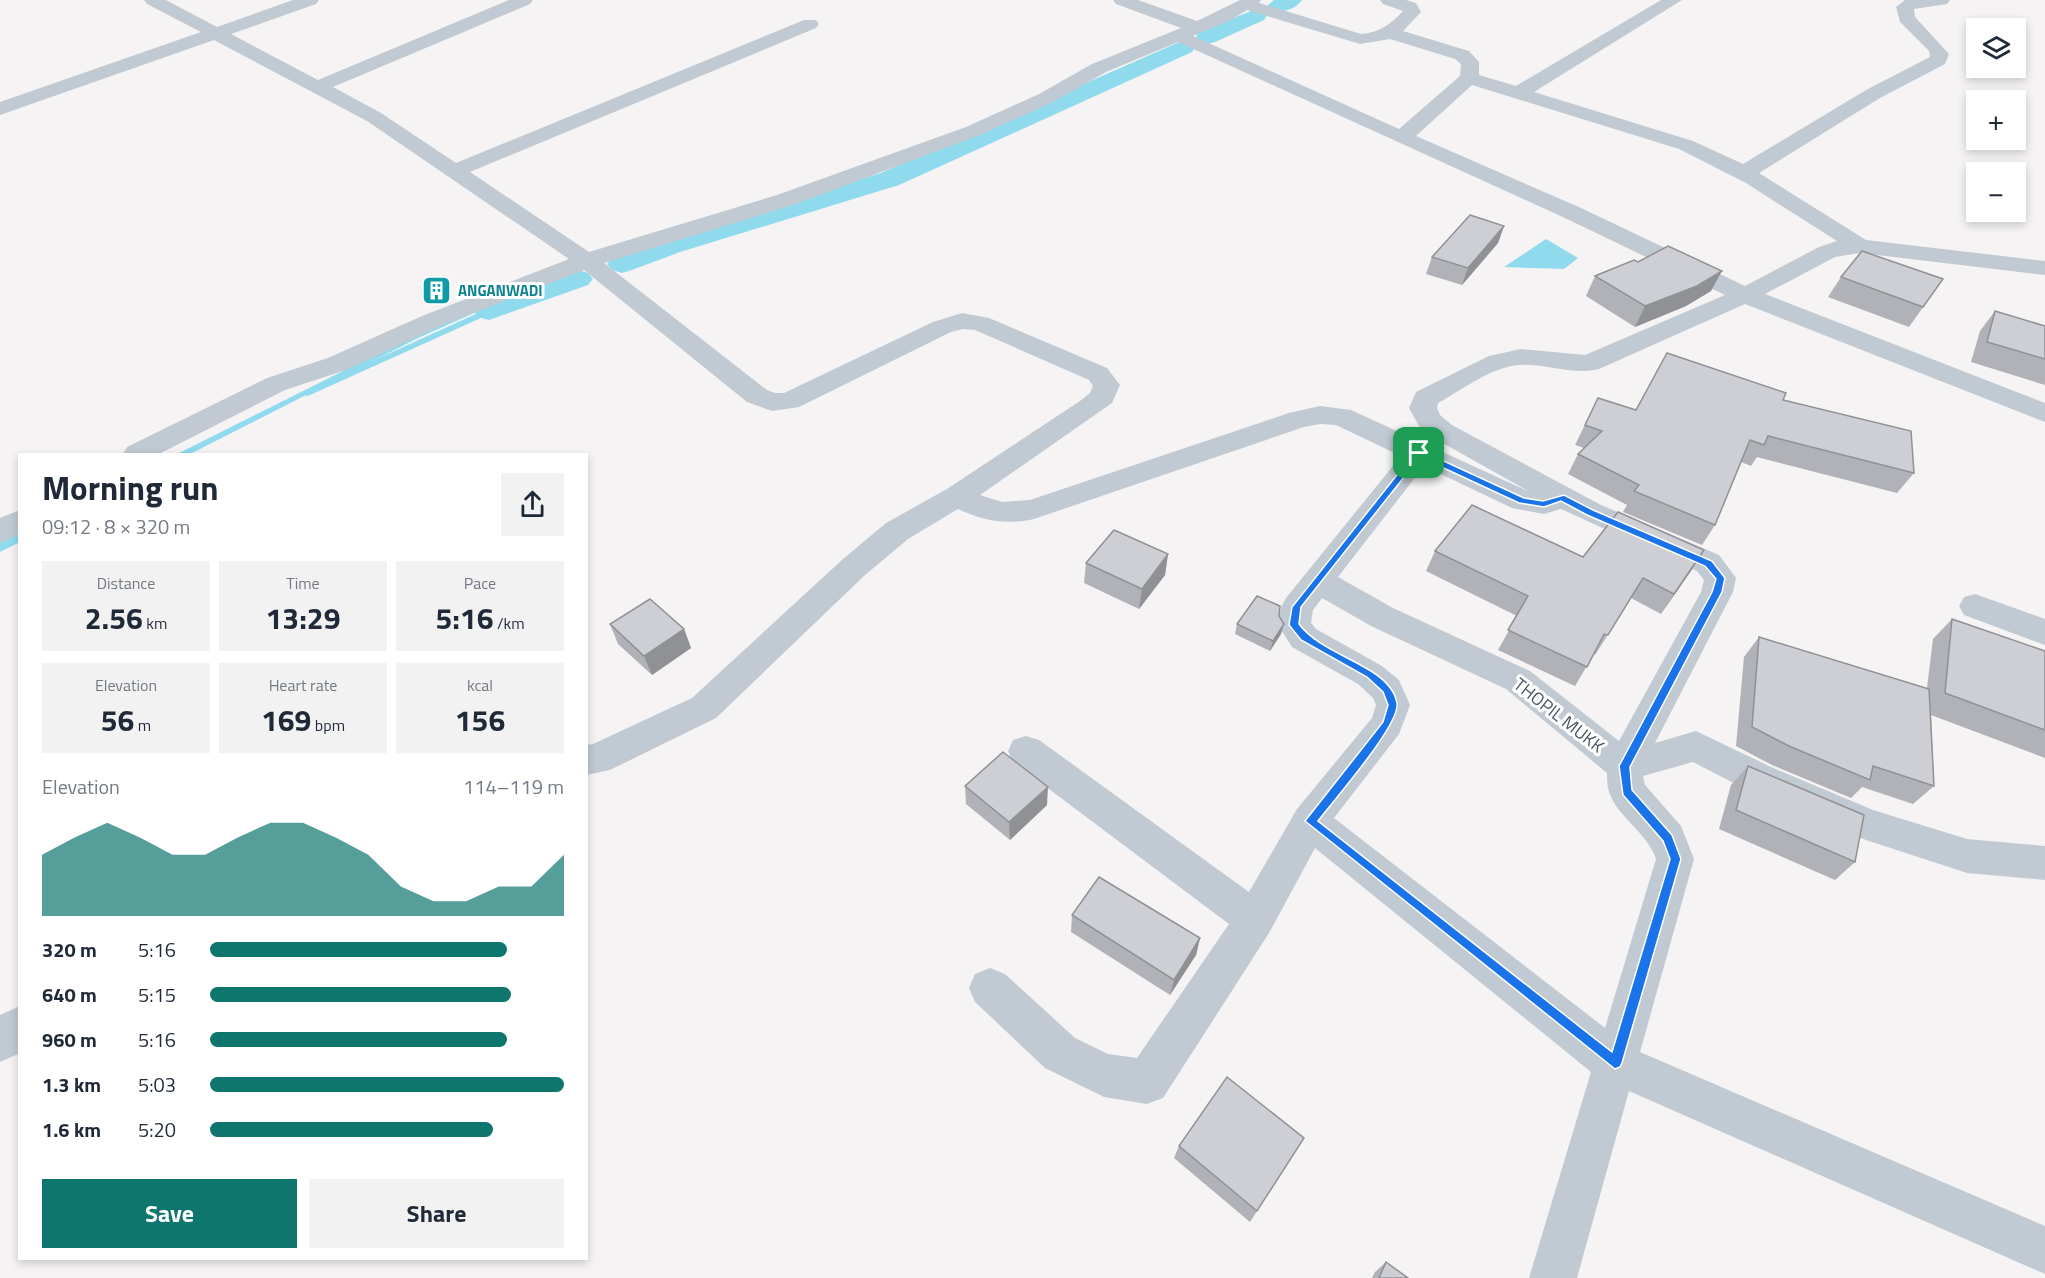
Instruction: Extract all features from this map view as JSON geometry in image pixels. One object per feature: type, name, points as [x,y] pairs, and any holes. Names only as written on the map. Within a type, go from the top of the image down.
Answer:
[{"type":"street","points":[[153,0],[374,117],[587,261],[745,388],[772,402],[789,401],[942,327],[962,321],[980,323],[1098,374],[1107,385],[1102,397],[1090,407],[957,496],[897,531],[854,567],[704,708],[597,759],[588,760]]},
{"type":"street","points":[[0,109],[310,0]]},
{"type":"street","points":[[317,87],[524,0]]},
{"type":"street","points":[[1122,0],[1402,136],[1573,213],[1745,295],[2045,413]]},
{"type":"street","points":[[139,453],[276,384],[337,364],[431,321],[587,261],[786,200],[974,131],[1046,98],[1099,68],[1223,18],[1249,2],[1360,39],[1373,40],[1389,33],[1412,12],[1410,7],[1389,0]]},
{"type":"street","points":[[1518,93],[1673,0]]},
{"type":"street","points":[[1745,172],[1873,94],[1938,60],[1940,54],[1936,48],[1906,18],[1904,12],[1905,7],[1912,3],[1941,0]]},
{"type":"street","points":[[454,171],[810,24]]},
{"type":"street","points":[[1389,33],[1462,55],[1469,59],[1472,66],[1469,78],[1402,136]]},
{"type":"street","points":[[1469,78],[1686,145],[1745,172],[1860,246]]},
{"type":"street","points":[[1590,513],[1442,431],[1428,420],[1423,408],[1426,398],[1503,359],[1532,357],[1574,365],[1590,363],[1745,295],[1841,246],[1860,246],[2045,268]]},
{"type":"street","points":[[957,496],[994,513],[1015,514],[1299,419],[1320,415],[1341,416],[1522,501],[1544,504],[1561,497],[1590,513],[1708,563],[1720,578],[1717,592],[1624,766],[1627,792],[1668,838],[1675,859],[1553,1278]]},
{"type":"street","points":[[990,988],[1060,1053],[1104,1075],[1146,1082],[1255,920],[1310,821],[1387,724],[1393,705],[1387,690],[1371,675],[1304,638],[1294,625],[1297,607],[1419,453]]},
{"type":"street","points":[[0,532],[18,521]]},
{"type":"street","name":"THOPIL MUKK","points":[[1317,580],[1382,617],[1518,680],[1624,766]]},
{"type":"street","points":[[1976,606],[2045,632]]},
{"type":"street","points":[[1624,766],[1696,746],[1758,778],[1866,824],[1966,856],[2045,863]]},
{"type":"street","points":[[1026,751],[1255,920]]},
{"type":"street","points":[[1310,821],[1615,1063],[2045,1250]]},
{"type":"street","points":[[0,1041],[18,1028]]},
{"type":"water","points":[[1546,239],[1578,258],[1564,269],[1504,267]]},
{"type":"water","points":[[490,306],[418,338],[192,453],[179,453],[453,316]]},
{"type":"building","points":[[1470,215],[1504,226],[1468,268],[1432,257]]},
{"type":"building","points":[[1668,246],[1722,271],[1697,286],[1645,306],[1595,276],[1634,260],[1638,262]]},
{"type":"building","points":[[1862,251],[1943,279],[1923,307],[1841,277]]},
{"type":"building","points":[[1995,311],[2045,326],[2045,359],[1987,342]]},
{"type":"building","points":[[1667,353],[1786,393],[1783,400],[1911,431],[1914,473],[1768,436],[1764,445],[1750,440],[1715,525],[1634,491],[1639,485],[1578,454],[1602,431],[1585,425],[1598,398],[1636,410]]},
{"type":"building","points":[[1472,505],[1583,557],[1618,512],[1704,550],[1674,594],[1643,578],[1608,635],[1604,634],[1587,667],[1508,630],[1528,596],[1435,551]]},
{"type":"building","points":[[1114,530],[1168,554],[1142,589],[1086,563]]},
{"type":"building","points":[[1257,596],[1280,606],[1279,616],[1284,624],[1273,641],[1237,624]]},
{"type":"building","points":[[650,599],[684,629],[644,656],[610,624]]},
{"type":"building","points":[[1952,619],[2045,651],[2045,730],[1945,693]]},
{"type":"building","points":[[1759,637],[1929,689],[1934,786],[1873,766],[1870,780],[1789,746],[1752,727]]},
{"type":"building","points":[[1003,752],[1048,787],[1009,822],[965,786]]},
{"type":"building","points":[[1748,766],[1864,815],[1855,862],[1736,810]]},
{"type":"building","points":[[1099,877],[1200,938],[1174,980],[1072,915]]},
{"type":"building","points":[[1227,1077],[1304,1138],[1257,1211],[1179,1146]]},
{"type":"building","points":[[1386,1262],[1408,1278],[1379,1278]]},
{"type":"waterway","points":[[1278,6],[1291,0]]},
{"type":"waterway","points":[[1207,37],[1256,15]]},
{"type":"waterway","points":[[622,264],[670,246],[890,179],[1184,47]]},
{"type":"waterway","points":[[489,311],[578,279]]},
{"type":"waterway","points":[[307,393],[489,311]]},
{"type":"waterway","points":[[0,548],[18,538]]},
{"type":"place","name":"ANGANWADI","points":[[437,290]]},
{"type":"route","points":[[1419,453],[1522,501],[1544,504],[1561,497],[1590,513],[1708,563],[1720,578],[1717,592],[1624,766],[1627,792],[1668,838],[1675,859],[1615,1063],[1310,821],[1387,724],[1393,705],[1387,690],[1371,675],[1304,638],[1294,625],[1297,607],[1419,453]]}]
